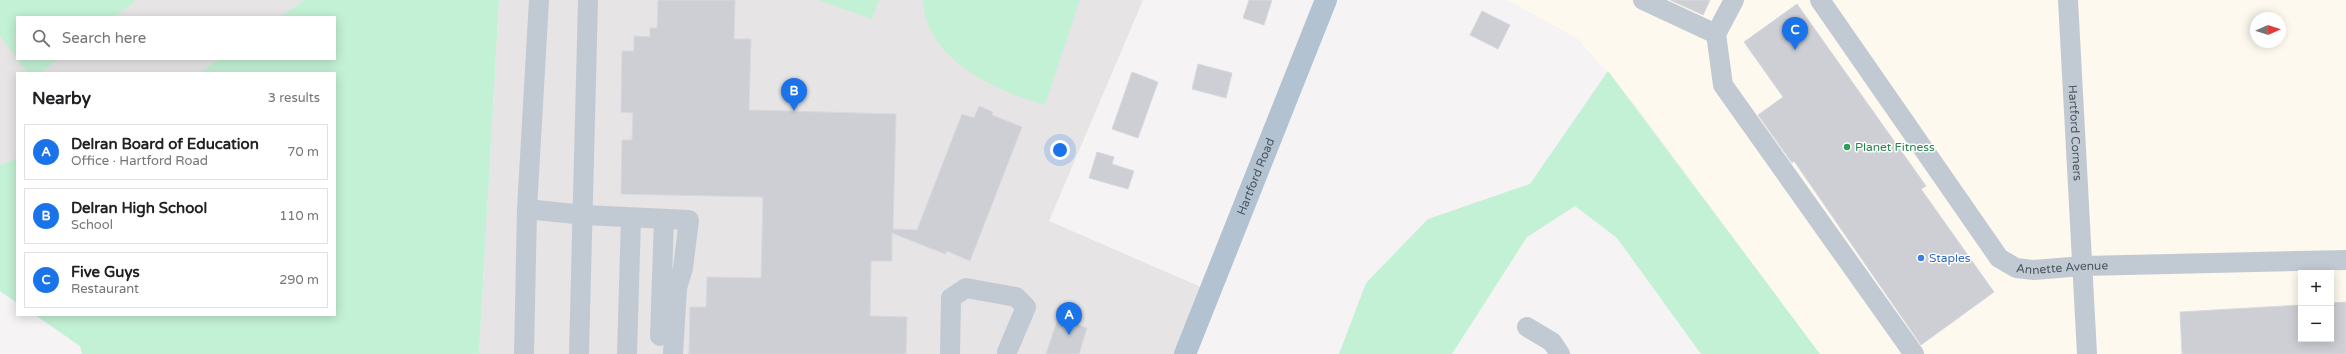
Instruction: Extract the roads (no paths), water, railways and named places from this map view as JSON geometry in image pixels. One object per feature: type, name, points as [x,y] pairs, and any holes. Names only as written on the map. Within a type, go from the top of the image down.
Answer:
[{"type":"main road","name":"Hartford Road","points":[[1185,354],[1326,0]]},
{"type":"street","points":[[524,354],[527,209],[539,0]]},
{"type":"street","points":[[579,354],[584,215],[588,0]]},
{"type":"street","points":[[1643,0],[1716,34]]},
{"type":"street","points":[[1734,0],[1716,34],[1723,85],[1914,354]]},
{"type":"street","name":"Annette Avenue","points":[[1820,0],[1999,258],[2016,268],[2034,270],[2083,266],[2346,260]]},
{"type":"street","name":"Hartford Corners","points":[[2068,0],[2087,354]]},
{"type":"street","points":[[527,209],[584,215],[689,220],[683,268],[677,288],[673,354]]},
{"type":"street","points":[[627,354],[631,218]]},
{"type":"street","points":[[659,354],[664,219]]},
{"type":"street","points":[[950,354],[951,298],[966,288],[1016,297],[1026,307],[1007,352]]},
{"type":"street","points":[[1527,327],[1552,342],[1560,354]]},
{"type":"place","name":"Five Guys","points":[[1795,50]]},
{"type":"place","name":"Delran High School","points":[[794,111]]},
{"type":"place","name":"Planet Fitness","points":[[1847,147]]},
{"type":"place","name":"Staples","points":[[1921,258]]},
{"type":"place","name":"Delran Board of Education","points":[[1069,335]]}]
